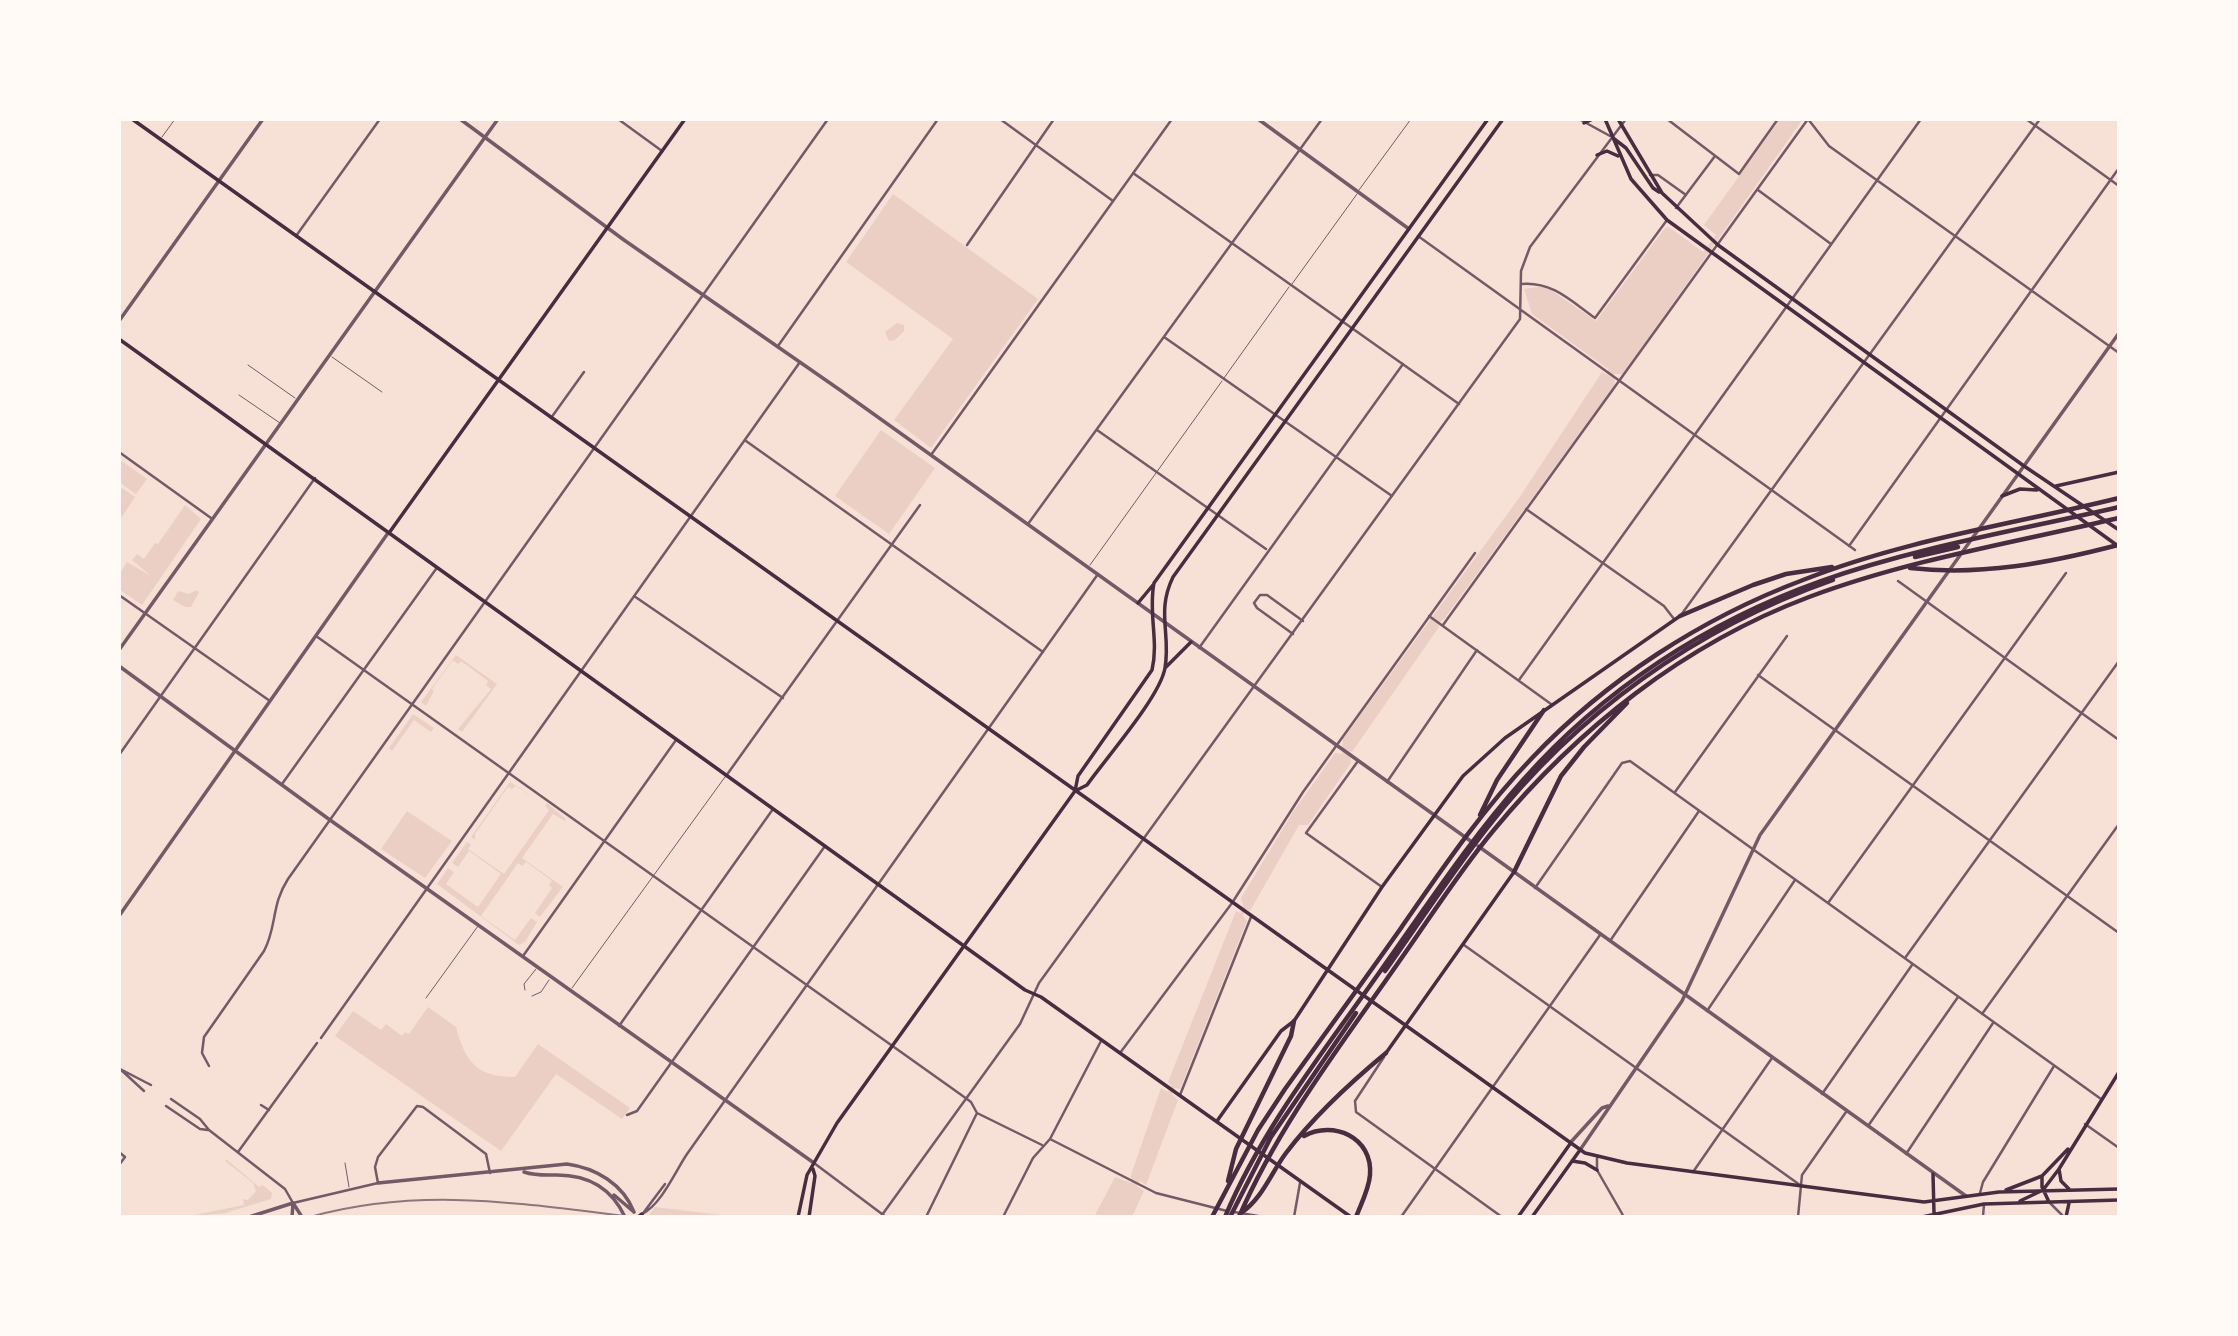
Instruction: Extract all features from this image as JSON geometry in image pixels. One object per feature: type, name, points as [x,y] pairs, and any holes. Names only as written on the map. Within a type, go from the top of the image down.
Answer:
[{"type":"highway","points":[[1680,616],[1732,593],[1786,574],[1846,564],[2119,498]]},
{"type":"highway","points":[[1240,1215],[1278,1143],[1374,984],[1463,856],[1548,753],[1596,710],[1651,668],[1734,618],[1801,588],[1897,560],[2116,509]]},
{"type":"highway","points":[[1227,1217],[1269,1136],[1357,1012],[1380,990],[1470,862],[1487,829],[1551,766],[1645,686],[1696,652],[1751,622],[1808,597],[1866,578],[1936,560],[2119,518]]},
{"type":"highway","points":[[1906,568],[1968,570],[2038,564],[2119,546]]},
{"type":"highway","points":[[1213,1217],[1258,1130],[1476,822],[1534,756],[1639,667],[1737,608],[1846,564]]},
{"type":"highway","points":[[1514,872],[1561,776],[1584,747],[1645,686]]},
{"type":"highway","points":[[1476,822],[1497,780],[1544,710]]},
{"type":"highway","points":[[1226,1188],[1236,1149],[1291,1036],[1294,1021]]},
{"type":"highway","points":[[1240,1215],[1253,1205],[1288,1150],[1386,1053]]},
{"type":"highway","points":[[1300,1138],[1311,1132],[1332,1129],[1350,1136],[1362,1146],[1370,1172],[1354,1217]]},
{"type":"main road","points":[[132,119],[1580,1150],[1598,1158],[1693,1172],[1934,1202],[1980,1193],[2119,1189]]},
{"type":"main road","points":[[388,533],[685,119]]},
{"type":"main road","points":[[1138,603],[1489,119]]},
{"type":"main road","points":[[1165,668],[1164,601],[1173,577],[1503,119]]},
{"type":"main road","points":[[1584,123],[1593,119]]},
{"type":"main road","points":[[1605,119],[1620,158],[1644,198],[1667,220],[2119,546]]},
{"type":"main road","points":[[1616,119],[1661,193]]},
{"type":"main road","points":[[1611,136],[1626,148],[1653,188],[1718,245],[2024,466],[2117,529]]},
{"type":"main road","points":[[1597,155],[1610,151],[1620,158]]},
{"type":"main road","points":[[1456,164],[1465,171]]},
{"type":"main road","points":[[1409,229],[1418,236]]},
{"type":"main road","points":[[119,339],[879,886],[1354,1217]]},
{"type":"main road","points":[[2056,486],[2119,472]]},
{"type":"main road","points":[[2002,496],[2020,489],[2039,490]]},
{"type":"main road","points":[[798,1217],[807,1175],[837,1123],[1075,790],[1078,776],[1152,670],[1155,653],[1151,614],[1154,583]]},
{"type":"main road","points":[[1217,1121],[1281,1031],[1294,1021],[1433,814],[1480,760],[1544,710],[1680,616]]},
{"type":"main road","points":[[1075,790],[1087,785],[1152,694],[1165,668],[1191,642]]},
{"type":"main road","points":[[1386,1053],[1407,1027],[1514,872]]},
{"type":"main road","points":[[2015,1203],[2043,1190],[2119,1072]]},
{"type":"main road","points":[[1518,1217],[1570,1143]]},
{"type":"main road","points":[[1999,1192],[2042,1176],[2072,1145]]},
{"type":"main road","points":[[1532,1217],[1580,1150]]},
{"type":"main road","points":[[1572,1161],[1585,1163],[1597,1170]]},
{"type":"main road","points":[[809,1217],[815,1176],[813,1166]]},
{"type":"main road","points":[[2059,1169],[2061,1181],[2071,1190]]},
{"type":"main road","points":[[1933,1174],[1934,1214]]},
{"type":"main road","points":[[2042,1176],[2043,1190],[2049,1202]]},
{"type":"main road","points":[[1922,1217],[1984,1204],[2119,1200]]},
{"type":"main road","points":[[2065,1217],[2070,1201]]},
{"type":"street","points":[[119,321],[263,119]]},
{"type":"street","points":[[296,236],[380,119]]},
{"type":"street","points":[[460,119],[607,228],[1028,524],[1966,1196]]},
{"type":"street","points":[[119,650],[498,119]]},
{"type":"street","points":[[618,119],[662,151]]},
{"type":"street","points":[[209,1066],[202,1053],[204,1037],[269,940],[280,891],[828,119]]},
{"type":"street","points":[[778,346],[938,119]]},
{"type":"street","points":[[1000,119],[1113,201]]},
{"type":"street","points":[[967,245],[1054,119]]},
{"type":"street","points":[[931,455],[1171,119]]},
{"type":"street","points":[[1258,119],[1409,229]]},
{"type":"street","points":[[1028,524],[1322,119]]},
{"type":"street","points":[[1579,119],[1611,136]]},
{"type":"street","points":[[119,666],[884,1216],[1020,1024],[1039,983],[1304,621],[1520,319],[1520,284],[1523,264],[1530,247],[1626,119]]},
{"type":"street","points":[[1667,119],[1739,174],[1778,119]]},
{"type":"street","points":[[1443,625],[1621,382],[1808,119],[1829,146],[2119,353]]},
{"type":"street","points":[[1519,680],[1921,119]]},
{"type":"street","points":[[2026,119],[2119,186]]},
{"type":"street","points":[[1680,616],[2040,119]]},
{"type":"street","points":[[1676,208],[1715,156]]},
{"type":"street","points":[[1849,546],[2119,168]]},
{"type":"street","points":[[1133,173],[1459,404]]},
{"type":"street","points":[[1650,175],[1658,175],[1686,195]]},
{"type":"street","points":[[1758,190],[1832,245]]},
{"type":"street","points":[[1520,284],[1537,283],[1551,287],[1595,318],[1667,220]]},
{"type":"street","points":[[1418,236],[1855,550]]},
{"type":"street","points":[[1580,1150],[1685,996],[1752,848],[2119,333]]},
{"type":"street","points":[[1164,337],[1392,496]]},
{"type":"street","points":[[321,1038],[800,362]]},
{"type":"street","points":[[1199,648],[1403,364]]},
{"type":"street","points":[[551,418],[584,372]]},
{"type":"street","points":[[1097,430],[1267,550]]},
{"type":"street","points":[[745,440],[1044,652]]},
{"type":"street","points":[[119,452],[211,518]]},
{"type":"street","points":[[119,755],[315,478]]},
{"type":"street","points":[[726,776],[920,505]]},
{"type":"street","points":[[1527,509],[1664,606],[1674,620]]},
{"type":"street","points":[[119,916],[388,533]]},
{"type":"street","points":[[1120,1053],[1233,903],[1336,746],[1475,553]]},
{"type":"street","points":[[282,784],[436,569]]},
{"type":"street","points":[[1828,903],[2066,573]]},
{"type":"street","points":[[522,1171],[536,1176],[580,1178],[612,1194],[640,1216],[657,1191],[668,1182],[808,986],[1098,574]]},
{"type":"street","points":[[1898,581],[2119,740]]},
{"type":"street","points":[[119,595],[271,701]]},
{"type":"street","points":[[1293,634],[1257,608],[1254,603],[1260,595],[1267,595],[1304,621]]},
{"type":"street","points":[[634,596],[783,698]]},
{"type":"street","points":[[1429,616],[1552,705]]},
{"type":"street","points":[[316,636],[966,1098],[977,1113],[1042,1145]]},
{"type":"street","points":[[1675,792],[1787,636]]},
{"type":"street","points":[[1387,782],[1478,650]]},
{"type":"street","points":[[1905,958],[2119,661]]},
{"type":"street","points":[[1758,675],[2119,933]]},
{"type":"street","points":[[523,956],[676,740]]},
{"type":"street","points":[[1535,888],[1626,760],[1675,792],[2101,1099]]},
{"type":"street","points":[[1358,761],[1306,833],[1382,887]]},
{"type":"street","points":[[619,1026],[773,809]]},
{"type":"street","points":[[1609,941],[1700,810]]},
{"type":"street","points":[[1982,1014],[2119,824]]},
{"type":"street","points":[[627,1115],[637,1111],[825,846]]},
{"type":"street","points":[[1707,1011],[1795,879]]},
{"type":"street","points":[[1180,1096],[1251,917]]},
{"type":"street","points":[[1401,1217],[1600,935]]},
{"type":"street","points":[[1464,945],[1801,1186]]},
{"type":"street","points":[[1822,1094],[1913,965]]},
{"type":"street","points":[[1867,1126],[1958,997]]},
{"type":"street","points":[[1906,1154],[1993,1022]]},
{"type":"street","points":[[1003,1217],[1042,1145],[1050,1139],[1102,1040]]},
{"type":"street","points":[[238,1153],[317,1043]]},
{"type":"street","points":[[1386,1053],[1355,1101],[1356,1112],[1502,1217]]},
{"type":"street","points":[[1693,1172],[1772,1058]]},
{"type":"street","points":[[1980,1193],[1983,1182],[2054,1066]]},
{"type":"street","points":[[121,1069],[151,1085]]},
{"type":"street","points":[[121,1069],[144,1091]]},
{"type":"street","points":[[171,1099],[200,1119],[209,1130],[285,1189],[302,1217]]},
{"type":"street","points":[[261,1105],[269,1110]]},
{"type":"street","points":[[166,1106],[200,1129],[209,1130]]},
{"type":"street","points":[[378,1183],[375,1167],[378,1157],[417,1106],[423,1107],[486,1154],[490,1173]]},
{"type":"street","points":[[1570,1143],[1602,1108],[1608,1106]]},
{"type":"street","points":[[1798,1217],[1802,1175],[1846,1111]]},
{"type":"street","points":[[926,1217],[977,1113]]},
{"type":"street","points":[[2085,1124],[2119,1149]]},
{"type":"street","points":[[1050,1139],[1156,1193],[1204,1207],[1264,1217]]},
{"type":"street","points":[[119,1152],[125,1157],[119,1165]]},
{"type":"street","points":[[1598,1158],[1597,1170],[1624,1217]]},
{"type":"street","points":[[249,1217],[293,1203],[378,1183],[522,1171],[535,1165],[556,1164],[591,1170],[615,1185],[634,1212]]},
{"type":"street","points":[[1294,1217],[1301,1181]]},
{"type":"street","points":[[612,1194],[625,1217]]},
{"type":"street","points":[[2049,1202],[2065,1217]]},
{"type":"street","points":[[292,1217],[293,1203]]},
{"type":"street","points":[[1983,1217],[1984,1204]]},
{"type":"lane","points":[[161,139],[175,119]]},
{"type":"lane","points":[[1088,567],[1411,119]]},
{"type":"lane","points":[[329,355],[382,392]]},
{"type":"lane","points":[[248,365],[298,399]]},
{"type":"lane","points":[[239,394],[280,423]]},
{"type":"lane","points":[[570,990],[726,776]]},
{"type":"lane","points":[[426,998],[479,925]]},
{"type":"lane","points":[[525,990],[524,984],[538,967]]},
{"type":"lane","points":[[532,996],[541,992],[551,976]]},
{"type":"lane","points":[[345,1163],[350,1189]]},
{"type":"shaded area","points":[[1780,119],[1803,119],[1623,374],[1614,374],[1615,385],[1438,624],[1439,627],[1352,752],[1350,751],[1351,763],[1308,825],[1299,825],[1250,911],[1246,909],[1243,916],[1247,921],[1180,1089],[1175,1088],[1172,1094],[1178,1100],[1146,1185],[1140,1181],[1137,1186],[1144,1191],[1132,1217],[1094,1217],[1115,1177],[1131,1183],[1131,1175],[1161,1088],[1168,1092],[1171,1085],[1168,1082],[1236,911],[1240,913],[1243,905],[1241,898],[1293,812],[1335,753],[1342,754],[1343,739],[1519,498],[1602,372],[1607,375],[1608,369],[1532,314],[1524,289],[1545,286],[1596,321],[1665,228],[1669,227],[1703,252],[1716,235],[1704,225]]},
{"type":"shaded area","points":[[893,194],[1038,299],[931,448],[894,420],[953,339],[846,262]]},
{"type":"shaded area","points":[[897,323],[904,325],[904,331],[895,340],[889,341],[885,332]]},
{"type":"shaded area","points":[[881,430],[935,468],[889,534],[835,496]]},
{"type":"shaded area","points":[[122,461],[147,479],[136,494],[119,482],[119,466]]},
{"type":"shaded area","points":[[119,486],[135,497],[119,521]]},
{"type":"shaded area","points":[[185,505],[201,519],[142,605],[119,589],[119,574],[127,562],[151,576],[132,560],[137,554],[144,559]]},
{"type":"shaded area","points":[[196,590],[199,592],[191,607],[185,607],[173,600],[178,591],[189,594]]},
{"type":"shaded area","points":[[456,655],[497,684],[462,732],[458,729],[491,689],[486,685],[488,681],[461,661],[458,664],[453,660],[432,689],[434,691],[426,706],[421,702]]},
{"type":"shaded area","points":[[413,714],[434,728],[431,732],[414,720],[392,751],[389,748]]},
{"type":"shaded area","points":[[510,782],[540,801],[515,786],[512,789],[508,787],[475,834],[475,840],[471,837]]},
{"type":"shaded area","points":[[547,803],[566,819],[565,821],[553,814],[522,858],[563,887],[540,917],[535,913],[552,888],[549,885],[552,881],[526,862],[522,866],[518,863],[481,916],[515,940],[531,918],[537,922],[525,942],[519,945],[437,884],[448,868],[454,872],[446,884],[478,907],[501,874],[469,851],[458,867],[452,863],[467,842],[471,845],[468,849],[504,874],[549,810],[545,806]]},
{"type":"shaded area","points":[[407,811],[452,841],[425,878],[381,849]]},
{"type":"shaded area","points":[[428,1007],[456,1027],[464,1050],[482,1070],[515,1077],[538,1044],[630,1108],[622,1119],[556,1074],[501,1151],[335,1036],[353,1011],[381,1030],[386,1024],[402,1036],[405,1032],[409,1034]]},
{"type":"shaded area","points":[[226,1159],[259,1187],[263,1185],[272,1193],[271,1199],[225,1213],[185,1217],[244,1205],[243,1199],[248,1200],[256,1191],[253,1183],[225,1161]]},
{"type":"shaded area","points":[[655,1207],[738,1217],[648,1216]]},
{"type":"tram line","points":[[310,1217],[392,1202],[432,1200],[512,1203],[634,1217]]}]
